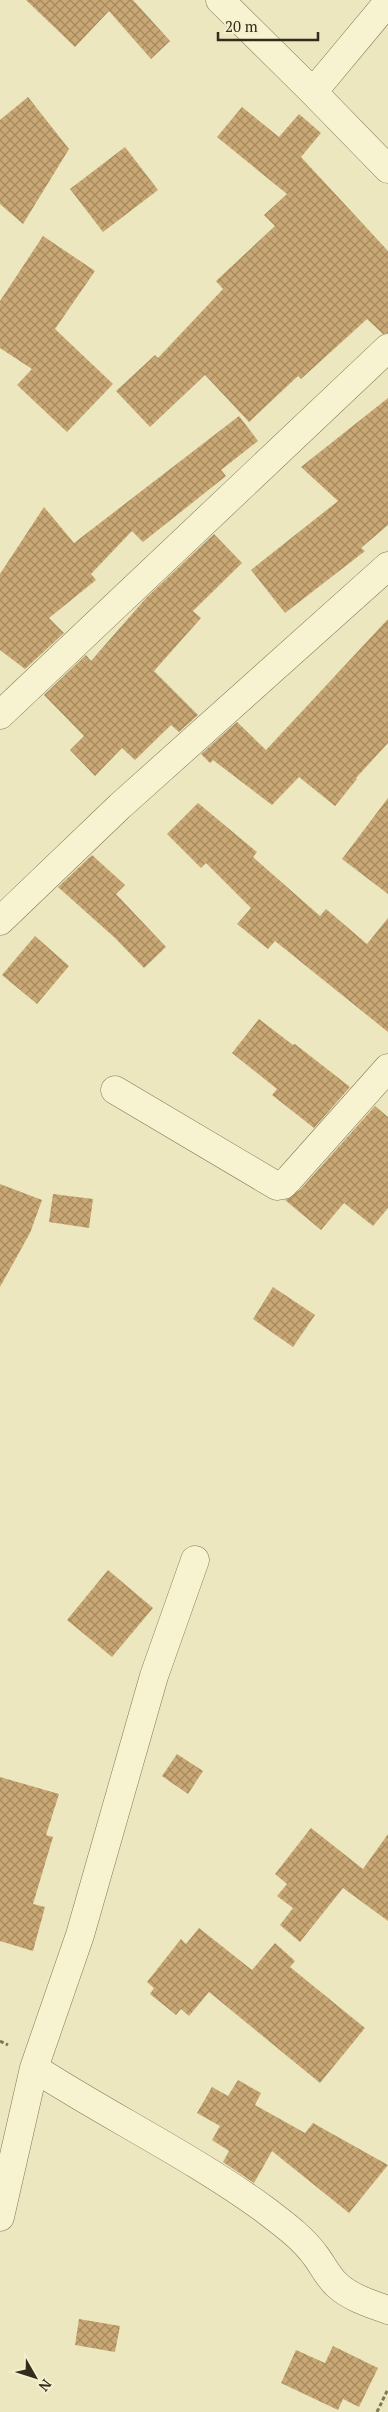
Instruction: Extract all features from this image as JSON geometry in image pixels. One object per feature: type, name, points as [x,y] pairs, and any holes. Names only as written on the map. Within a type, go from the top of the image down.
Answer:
[{"type":"street","points":[[220,0],[388,169]]},
{"type":"street","points":[[313,92],[388,2]]},
{"type":"street","points":[[0,715],[388,348]]},
{"type":"street","points":[[0,921],[120,806],[388,566]]},
{"type":"street","points":[[115,1090],[277,1186],[283,1185],[290,1178],[387,1070]]},
{"type":"street","points":[[0,2217],[34,2068],[80,1935],[154,1676],[195,1560]]},
{"type":"street","points":[[34,2068],[233,2187],[293,2231],[314,2253],[336,2285],[359,2299],[388,2310]]},
{"type":"path","points":[[377,2412],[388,2389]]},
{"type":"building","points":[[26,0],[133,0],[170,41],[151,59],[109,11],[75,47]]},
{"type":"building","points":[[28,97],[69,149],[23,224],[0,204],[0,120]]},
{"type":"building","points":[[242,107],[279,137],[299,114],[321,133],[301,157],[388,251],[388,333],[383,334],[367,319],[301,379],[298,376],[249,422],[205,375],[150,427],[116,391],[155,355],[158,358],[223,289],[216,281],[275,226],[264,215],[287,194],[217,137]]},
{"type":"building","points":[[125,147],[158,190],[103,232],[70,189]]},
{"type":"building","points":[[43,236],[95,271],[55,329],[113,384],[67,432],[17,385],[32,369],[0,348],[0,301]]},
{"type":"building","points":[[388,398],[388,525],[361,548],[365,551],[285,613],[251,570],[338,501],[301,467]]},
{"type":"building","points":[[239,416],[258,441],[221,470],[226,476],[143,542],[132,531],[91,574],[96,580],[49,618],[64,633],[25,669],[0,650],[0,574],[44,507],[74,543]]},
{"type":"building","points":[[214,534],[242,563],[193,611],[201,618],[154,671],[198,715],[179,732],[171,725],[135,760],[122,748],[95,776],[70,750],[84,736],[44,695],[86,655],[91,661],[146,598]]},
{"type":"building","points":[[388,619],[388,743],[356,778],[335,806],[299,777],[272,805],[213,760],[210,763],[201,754],[237,722],[266,750]]},
{"type":"building","points":[[388,798],[388,894],[342,859]]},
{"type":"building","points":[[198,803],[257,852],[253,857],[320,916],[326,909],[367,944],[388,918],[388,1032],[275,941],[268,949],[237,924],[251,908],[206,863],[201,868],[167,834]]},
{"type":"building","points":[[92,855],[125,885],[116,894],[166,947],[144,968],[115,938],[58,887]]},
{"type":"building","points":[[35,936],[69,966],[37,1004],[2,975]]},
{"type":"building","points":[[259,1019],[293,1045],[295,1044],[350,1087],[314,1128],[272,1095],[277,1089],[232,1053]]},
{"type":"building","points":[[375,1106],[388,1117],[388,1208],[373,1226],[344,1203],[321,1230],[285,1200],[301,1189]]},
{"type":"building","points":[[0,1184],[42,1200],[30,1233],[0,1287]]},
{"type":"building","points":[[53,1194],[93,1199],[89,1228],[49,1222]]},
{"type":"building","points":[[273,1287],[315,1315],[293,1347],[253,1319]]},
{"type":"building","points":[[108,1570],[153,1608],[112,1657],[67,1620]]},
{"type":"building","points":[[177,1754],[203,1771],[188,1794],[162,1776]]},
{"type":"building","points":[[0,1777],[59,1794],[46,1835],[53,1837],[33,1904],[45,1907],[33,1951],[0,1941]]},
{"type":"building","points":[[311,1828],[363,1869],[388,1834],[388,1921],[343,1888],[300,1942],[280,1925],[293,1908],[277,1896],[287,1884],[275,1874]]},
{"type":"building","points":[[199,1928],[252,1970],[275,1943],[295,1961],[290,1967],[365,2028],[320,2083],[209,1992],[189,2016],[181,2009],[176,2015],[150,1994],[154,1988],[147,1982],[181,1939],[186,1944]]},
{"type":"building","points":[[238,2080],[261,2093],[255,2105],[305,2133],[313,2123],[388,2165],[349,2213],[272,2151],[254,2183],[223,2162],[229,2151],[212,2140],[220,2126],[197,2113],[212,2087],[228,2096]]},
{"type":"building","points":[[79,2319],[120,2326],[115,2352],[75,2345]]},
{"type":"building","points":[[333,2346],[378,2368],[359,2407],[343,2399],[338,2410],[281,2383],[296,2350],[325,2363]]}]
